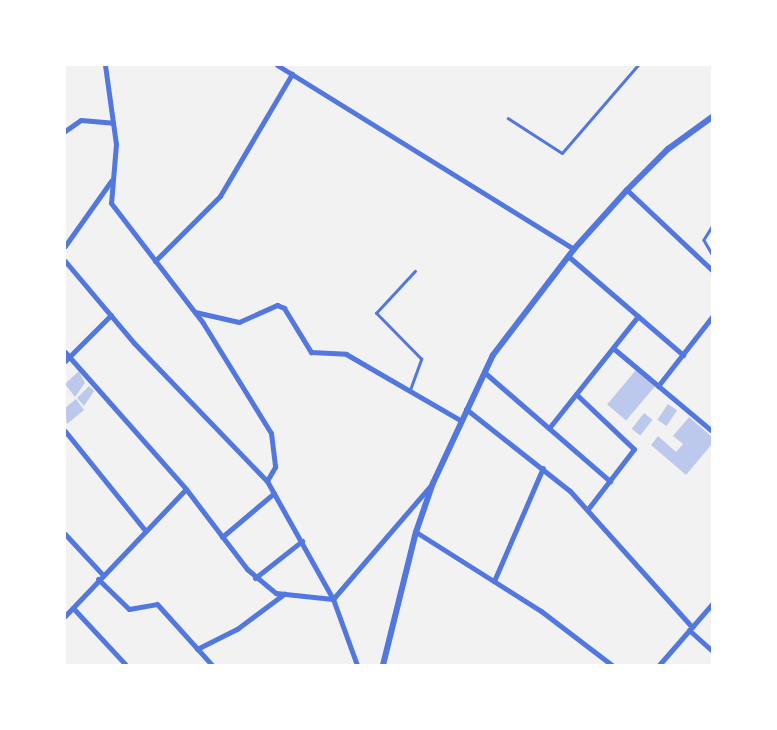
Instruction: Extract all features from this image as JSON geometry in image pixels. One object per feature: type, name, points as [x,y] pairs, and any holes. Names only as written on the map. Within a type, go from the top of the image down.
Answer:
[{"type":"street","points":[[105,65],[116,156],[111,203],[194,312],[271,433],[275,467],[267,482]]},
{"type":"street","points":[[277,65],[574,249]]},
{"type":"street","points":[[155,261],[220,196],[292,74]]},
{"type":"street","points":[[383,665],[416,532],[433,483],[460,420],[484,372],[574,249],[627,190],[668,149],[712,118]]},
{"type":"street","points":[[65,130],[81,120],[113,123]]},
{"type":"street","points":[[65,246],[112,180]]},
{"type":"street","points":[[627,190],[712,270]]},
{"type":"street","points":[[568,256],[683,355]]},
{"type":"street","points":[[65,261],[111,315],[267,482],[333,599],[357,665]]},
{"type":"street","points":[[194,312],[239,322],[277,306],[284,308],[311,352],[346,354],[460,420]]},
{"type":"street","points":[[111,315],[66,356],[186,489],[255,578],[284,594],[333,599]]},
{"type":"street","points":[[549,428],[638,316]]},
{"type":"street","points":[[658,386],[712,317]]},
{"type":"street","points":[[613,348],[712,431]]},
{"type":"street","points":[[484,372],[610,481]]},
{"type":"street","points":[[576,394],[634,444],[632,454],[588,509]]},
{"type":"street","points":[[466,408],[543,468],[588,509],[712,651]]},
{"type":"street","points":[[66,434],[144,529]]},
{"type":"street","points":[[494,581],[543,468]]},
{"type":"street","points":[[333,599],[433,483]]},
{"type":"street","points":[[65,616],[144,529],[186,489]]},
{"type":"street","points":[[222,537],[274,493]]},
{"type":"street","points":[[416,532],[494,581],[612,665]]},
{"type":"street","points":[[65,534],[129,609],[157,604],[212,665]]},
{"type":"street","points":[[255,578],[302,541]]},
{"type":"street","points":[[197,649],[237,628],[284,594]]},
{"type":"street","points":[[659,665],[712,604]]},
{"type":"street","points":[[73,608],[126,665]]},
{"type":"lane","points":[[508,118],[562,153],[638,65]]},
{"type":"lane","points":[[712,227],[704,240],[712,254]]},
{"type":"lane","points":[[410,391],[421,368],[421,358],[376,313],[415,271]]},
{"type":"building","points":[[636,370],[655,386],[626,421],[607,404]]},
{"type":"building","points":[[79,371],[85,383],[75,397],[65,384]]},
{"type":"building","points":[[89,386],[94,391],[84,406],[77,398]]},
{"type":"building","points":[[76,399],[84,410],[67,424],[65,408]]},
{"type":"building","points":[[668,404],[677,410],[666,426],[657,420]]},
{"type":"building","points":[[644,413],[653,420],[640,436],[632,429]]},
{"type":"building","points":[[689,417],[712,437],[712,444],[686,475],[651,445],[658,436],[676,452],[683,444],[673,436]]}]
